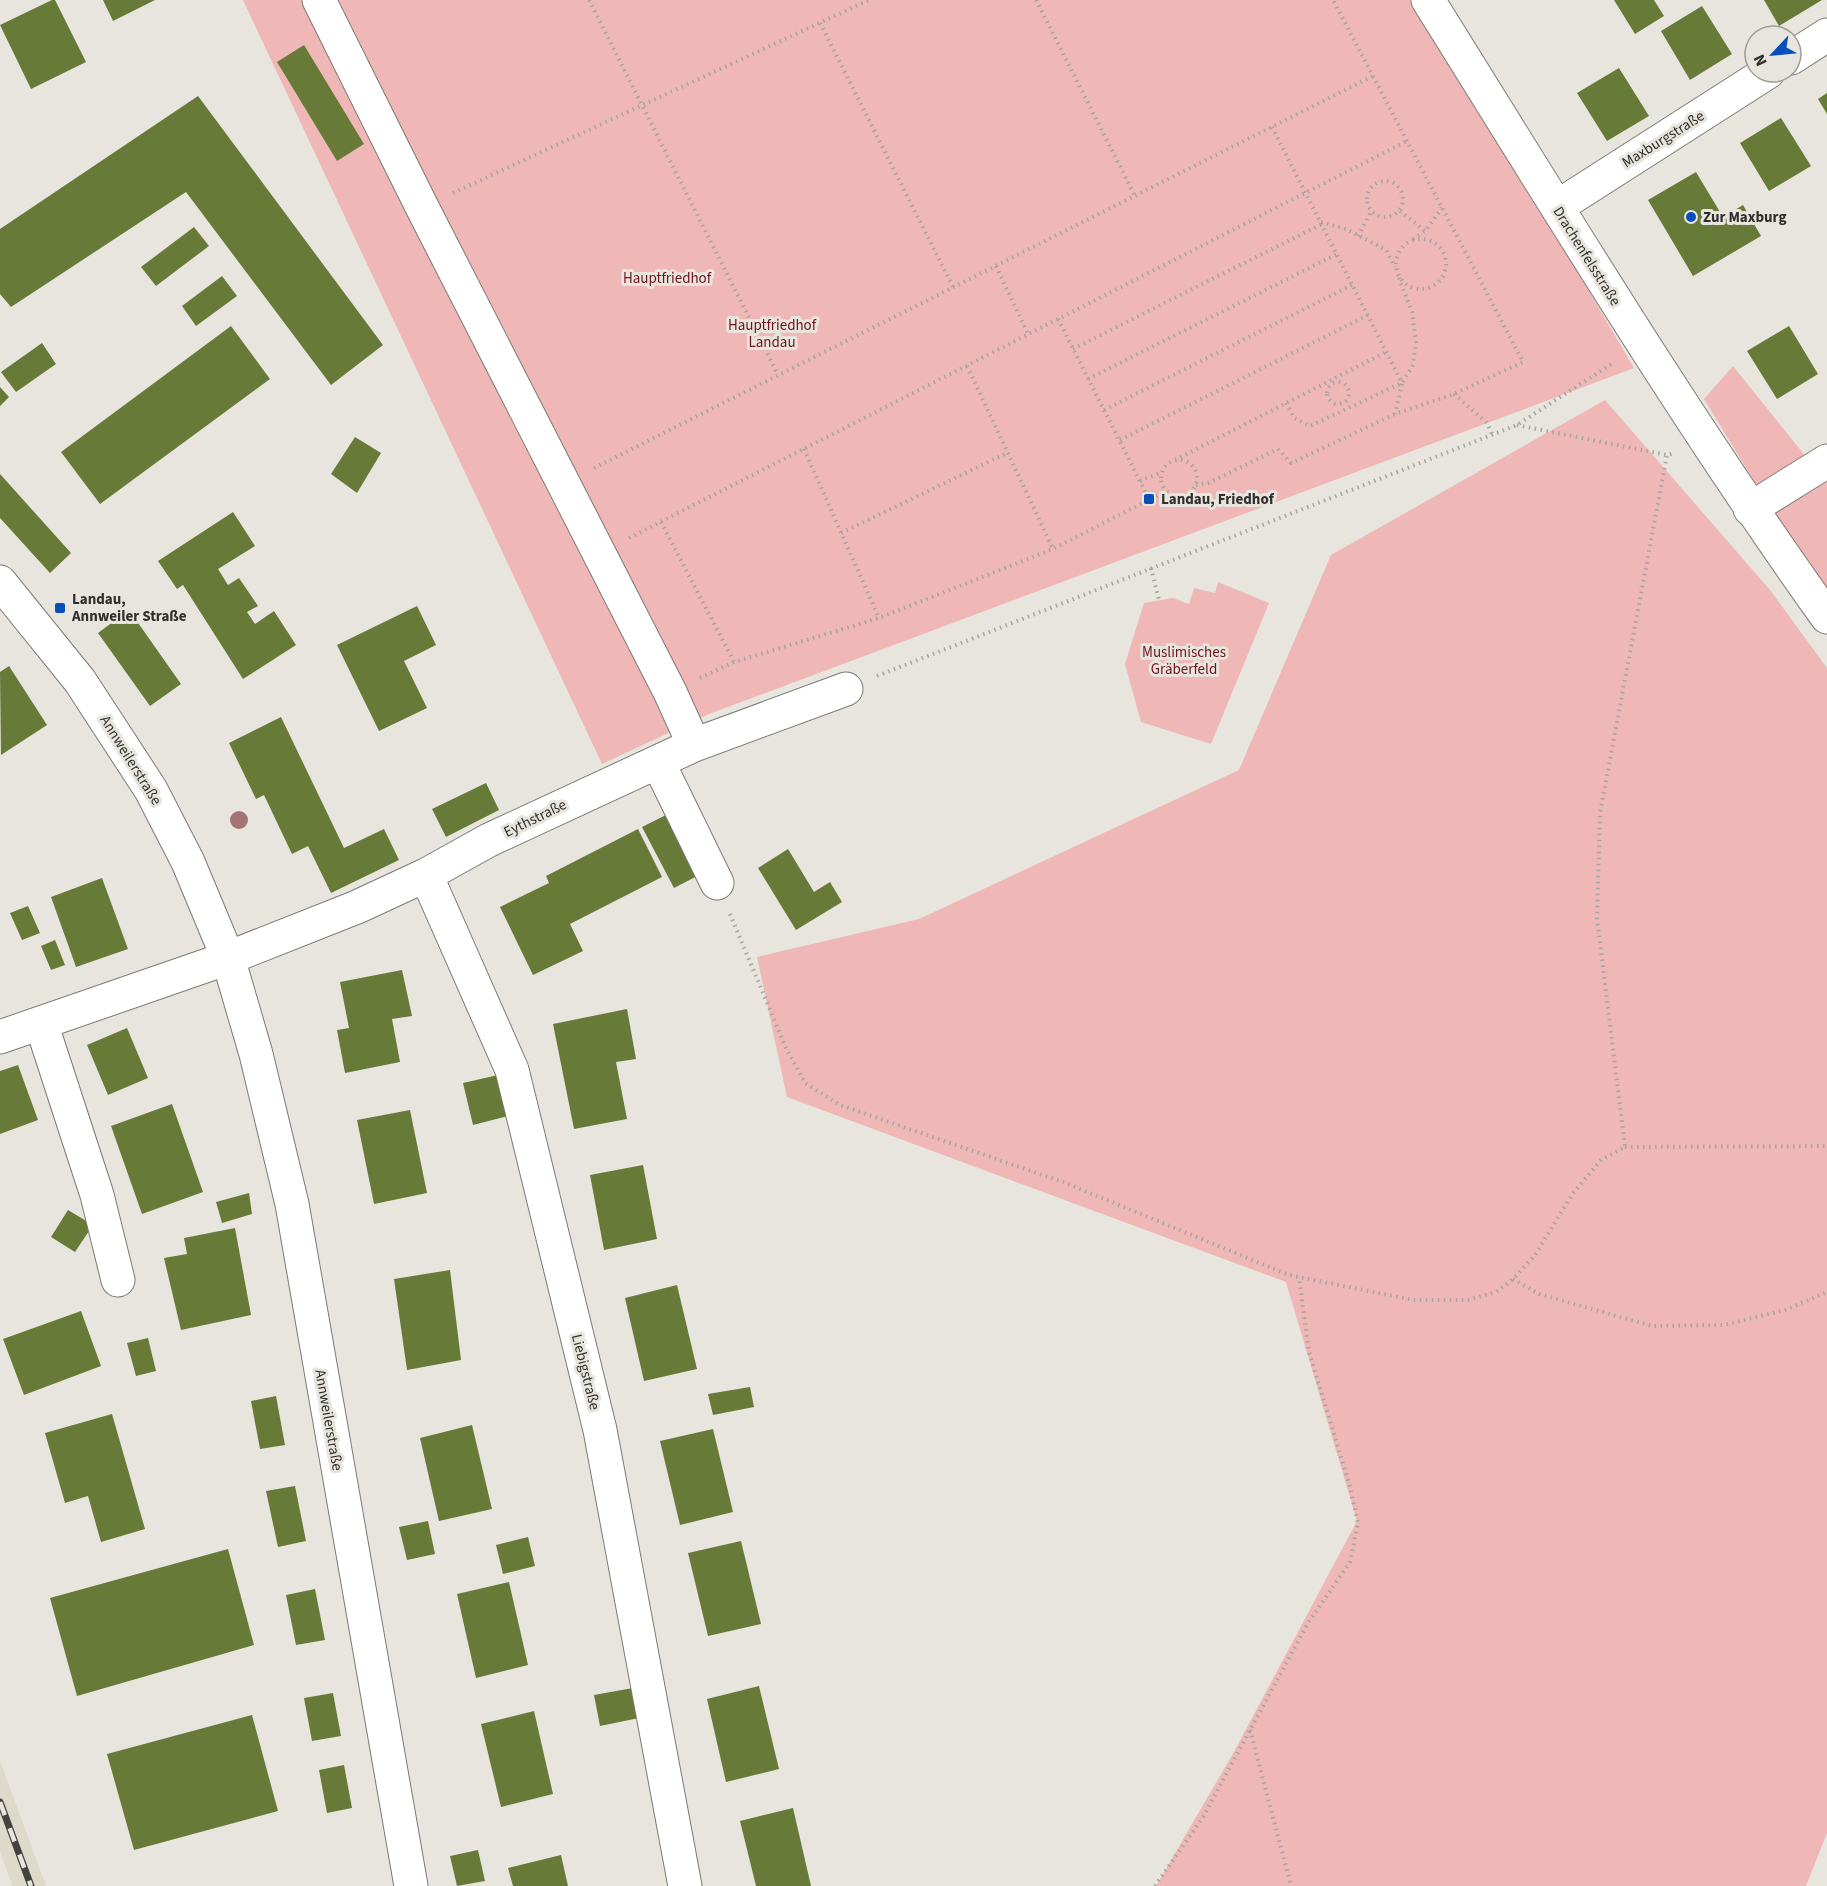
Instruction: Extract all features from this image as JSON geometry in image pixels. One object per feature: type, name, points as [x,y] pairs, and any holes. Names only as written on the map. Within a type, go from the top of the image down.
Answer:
[{"type":"street","points":[[320,0],[422,207],[670,692],[694,745]]},
{"type":"street","name":"Drachenfelsstraße","points":[[1428,0],[1642,344],[1750,509],[1827,617]]},
{"type":"street","points":[[1803,50],[1827,35]]},
{"type":"street","name":"Maxburgstraße","points":[[1557,207],[1749,84]]},
{"type":"street","points":[[1750,509],[1827,461]]},
{"type":"street","name":"Annweilerstraße","points":[[0,582],[80,681],[151,790],[188,862],[228,958],[256,1054],[292,1204],[411,1886]]},
{"type":"street","name":"Eythstraße","points":[[228,958],[357,907],[426,875],[489,840],[694,745],[846,689]]},
{"type":"street","points":[[658,762],[717,883]]},
{"type":"street","name":"Liebigstraße","points":[[426,875],[512,1070],[600,1430],[685,1886]]},
{"type":"street","points":[[0,1037],[228,958]]},
{"type":"street","points":[[41,1023],[97,1195],[118,1280]]},
{"type":"path","points":[[589,0],[778,375]]},
{"type":"path","points":[[422,207],[869,0]]},
{"type":"path","points":[[1036,0],[1135,196]]},
{"type":"path","points":[[1196,485],[1208,483],[1278,449],[1291,463],[1395,414],[1454,394],[1522,362],[1334,0]]},
{"type":"path","points":[[820,23],[953,287]]},
{"type":"path","points":[[564,483],[1373,76]]},
{"type":"path","points":[[1272,127],[1402,383]]},
{"type":"path","points":[[599,553],[1407,141]]},
{"type":"path","points":[[1383,181],[1400,188],[1403,200],[1400,211],[1385,218],[1371,210],[1367,199],[1369,192],[1383,181]]},
{"type":"path","points":[[1395,268],[1399,251],[1425,231],[1442,208]]},
{"type":"path","points":[[1358,236],[1371,210]]},
{"type":"path","points":[[1400,211],[1425,231]]},
{"type":"path","points":[[1073,349],[1321,223],[1358,236],[1386,250],[1395,268],[1412,312],[1416,342],[1413,365],[1402,383],[1395,414]]},
{"type":"path","points":[[1398,276],[1409,287],[1425,290],[1433,287],[1444,275],[1446,259],[1443,251],[1430,240],[1412,240]]},
{"type":"path","points":[[1088,379],[1337,254]]},
{"type":"path","points":[[996,266],[1028,334]]},
{"type":"path","points":[[1104,410],[1352,285]]},
{"type":"path","points":[[1120,440],[1368,315]]},
{"type":"path","points":[[1058,319],[1149,499]]},
{"type":"path","points":[[846,689],[1517,425],[1642,344]]},
{"type":"path","points":[[1175,460],[1191,464],[1197,474],[1193,491],[1182,496],[1170,495],[1166,491],[1161,482],[1164,466],[1175,460],[1286,403],[1331,382],[1386,352]]},
{"type":"path","points":[[967,366],[1053,549]]},
{"type":"path","points":[[1331,382],[1342,382],[1347,387],[1348,397],[1343,402],[1336,404],[1329,400],[1327,393],[1331,382]]},
{"type":"path","points":[[1286,403],[1294,418],[1310,426],[1402,383]]},
{"type":"path","points":[[1454,394],[1487,423],[1492,434]]},
{"type":"path","points":[[1343,402],[1347,409]]},
{"type":"path","points":[[1517,425],[1667,455],[1708,446]]},
{"type":"path","points":[[804,449],[879,618]]},
{"type":"path","points":[[841,533],[1007,453]]},
{"type":"path","points":[[1625,1147],[1597,918],[1600,813],[1667,455]]},
{"type":"path","points":[[1140,481],[1162,472]]},
{"type":"path","points":[[670,692],[734,662],[879,618],[1053,549],[1166,491]]},
{"type":"path","points":[[661,521],[734,662]]},
{"type":"path","points":[[1151,568],[1159,600]]},
{"type":"path","points":[[717,883],[786,1048],[806,1083],[840,1105],[1063,1182],[1299,1276],[1413,1300],[1468,1300],[1496,1292],[1513,1279],[1535,1255],[1580,1185],[1601,1160],[1625,1147],[1827,1146]]},
{"type":"path","points":[[1155,1886],[1203,1817],[1308,1623],[1350,1562],[1358,1522],[1349,1484],[1309,1352],[1299,1276]]},
{"type":"path","points":[[1513,1279],[1539,1294],[1652,1326],[1724,1325],[1785,1310],[1827,1292]]},
{"type":"path","points":[[1250,1730],[1291,1886]]},
{"type":"shaded area","points":[[0,1762],[46,1886],[12,1886],[0,1851]]},
{"type":"green space","name":"Hauptfriedhof Landau","points":[[243,0],[1418,0],[1634,368],[709,714],[602,764]]},
{"type":"green space","points":[[1733,366],[1827,483],[1827,595],[1806,566],[1704,399]]},
{"type":"green space","points":[[1605,400],[1770,590],[1827,668],[1827,1833],[1806,1886],[1156,1886],[1235,1750],[1357,1521],[1286,1282],[787,1097],[757,957],[919,919],[1239,770],[1331,555]]},
{"type":"green space","name":"Muslimisches Gräberfeld","points":[[1218,582],[1269,603],[1211,744],[1141,722],[1125,664],[1144,603],[1173,598],[1189,604],[1194,588],[1215,593]]},
{"type":"building","points":[[55,0],[86,62],[31,89],[0,25]]},
{"type":"building","points":[[103,0],[155,0],[113,21]]},
{"type":"building","points":[[1614,0],[1654,0],[1664,16],[1635,34]]},
{"type":"building","points":[[1764,0],[1822,0],[1782,24],[1778,24]]},
{"type":"building","points":[[1702,6],[1732,54],[1690,80],[1661,31]]},
{"type":"building","points":[[304,45],[364,144],[337,161],[277,62]]},
{"type":"building","points":[[1619,68],[1649,116],[1607,141],[1577,93]]},
{"type":"building","points":[[1827,93],[1827,114],[1818,99]]},
{"type":"building","points":[[198,96],[383,345],[331,385],[186,192],[11,307],[0,294],[0,229]]},
{"type":"building","points":[[1781,118],[1811,166],[1769,191],[1740,143]]},
{"type":"building","points":[[1696,172],[1723,217],[1743,205],[1761,236],[1693,276],[1648,200]]},
{"type":"building","points":[[194,227],[209,246],[156,286],[141,267]]},
{"type":"building","points":[[222,276],[237,296],[196,326],[182,306]]},
{"type":"building","points":[[231,326],[270,379],[100,504],[61,452]]},
{"type":"building","points":[[1789,326],[1818,374],[1777,399],[1747,351]]},
{"type":"building","points":[[42,343],[56,364],[16,392],[1,372]]},
{"type":"building","points":[[0,387],[9,397],[0,406]]},
{"type":"building","points":[[355,437],[381,453],[357,493],[331,474]]},
{"type":"building","points":[[0,474],[71,553],[50,573],[0,518]]},
{"type":"building","points":[[233,512],[255,546],[218,569],[228,585],[239,578],[258,606],[247,612],[255,624],[274,611],[296,645],[243,679],[183,585],[177,589],[158,561]]},
{"type":"building","points":[[417,606],[436,645],[404,661],[427,708],[379,731],[337,645]]},
{"type":"building","points":[[129,610],[181,684],[150,706],[98,633]]},
{"type":"building","points":[[9,666],[47,725],[1,755],[0,672]]},
{"type":"building","points":[[281,717],[344,848],[384,829],[399,860],[331,893],[308,846],[292,854],[264,795],[256,799],[229,743]]},
{"type":"building","points":[[486,783],[499,810],[446,837],[432,809]]},
{"type":"building","points":[[672,812],[703,873],[674,888],[642,827]]},
{"type":"building","points":[[638,829],[662,877],[570,924],[583,951],[533,975],[500,907],[549,883],[546,876]]},
{"type":"building","points":[[788,849],[814,892],[830,882],[842,902],[796,930],[758,868]]},
{"type":"building","points":[[102,878],[128,949],[76,967],[51,897]]},
{"type":"building","points":[[28,906],[40,933],[22,940],[10,913]]},
{"type":"building","points":[[55,940],[65,965],[51,970],[41,946]]},
{"type":"building","points":[[402,970],[412,1016],[392,1019],[400,1062],[345,1073],[337,1030],[349,1028],[340,982]]},
{"type":"building","points":[[627,1009],[636,1059],[616,1062],[627,1119],[574,1129],[553,1024]]},
{"type":"building","points":[[127,1028],[148,1078],[108,1095],[87,1045]]},
{"type":"building","points":[[18,1065],[38,1120],[0,1134],[0,1071]]},
{"type":"building","points":[[498,1075],[508,1116],[473,1125],[463,1083]]},
{"type":"building","points":[[172,1104],[203,1192],[142,1214],[111,1126]]},
{"type":"building","points":[[410,1110],[427,1193],[374,1204],[357,1120]]},
{"type":"building","points":[[643,1165],[657,1239],[604,1250],[590,1175]]},
{"type":"building","points":[[249,1193],[252,1214],[222,1223],[216,1202]]},
{"type":"building","points":[[68,1210],[93,1225],[75,1252],[51,1237]]},
{"type":"building","points":[[235,1228],[251,1315],[181,1330],[164,1258],[187,1254],[184,1238]]},
{"type":"building","points":[[450,1270],[461,1360],[407,1370],[394,1279]]},
{"type":"building","points":[[677,1285],[697,1369],[644,1381],[625,1298]]},
{"type":"building","points":[[81,1311],[101,1366],[24,1395],[3,1339]]},
{"type":"building","points":[[148,1338],[156,1371],[136,1376],[127,1343]]},
{"type":"building","points":[[750,1387],[754,1407],[713,1415],[708,1394]]},
{"type":"building","points":[[276,1396],[285,1445],[260,1449],[251,1401]]},
{"type":"building","points":[[112,1414],[145,1529],[101,1542],[88,1496],[65,1503],[45,1433]]},
{"type":"building","points":[[472,1425],[492,1509],[439,1521],[420,1438]]},
{"type":"building","points":[[713,1429],[733,1512],[680,1525],[660,1441]]},
{"type":"building","points":[[295,1486],[306,1541],[278,1547],[266,1491]]},
{"type":"building","points":[[428,1521],[435,1554],[407,1560],[399,1527]]},
{"type":"building","points":[[528,1537],[535,1566],[503,1574],[496,1545]]},
{"type":"building","points":[[741,1541],[761,1624],[708,1636],[688,1553]]},
{"type":"building","points":[[228,1549],[254,1645],[77,1696],[50,1598]]},
{"type":"building","points":[[509,1582],[528,1665],[476,1678],[457,1594]]},
{"type":"building","points":[[315,1589],[325,1640],[296,1645],[286,1595]]},
{"type":"building","points":[[759,1686],[779,1769],[726,1782],[707,1699]]},
{"type":"building","points":[[633,1688],[639,1718],[600,1726],[594,1695]]},
{"type":"building","points":[[333,1693],[341,1736],[312,1741],[304,1698]]},
{"type":"building","points":[[534,1711],[553,1794],[501,1807],[481,1724]]},
{"type":"building","points":[[252,1715],[278,1811],[134,1850],[107,1754]]},
{"type":"building","points":[[344,1765],[352,1808],[327,1813],[319,1770]]},
{"type":"building","points":[[793,1808],[811,1886],[756,1886],[740,1821]]},
{"type":"building","points":[[478,1850],[485,1881],[457,1886],[450,1856]]},
{"type":"building","points":[[561,1855],[568,1886],[513,1886],[508,1868]]},
{"type":"railway","points":[[0,1802],[31,1886]]},
{"type":"place","name":"Zur Maxburg","points":[[1691,217]]},
{"type":"place","name":"Landau, Friedhof","points":[[1149,499]]},
{"type":"place","name":"Landau, Annweiler Straße","points":[[60,608]]},
{"type":"park label","name":"Hauptfriedhof","points":[[667,278]]}]
